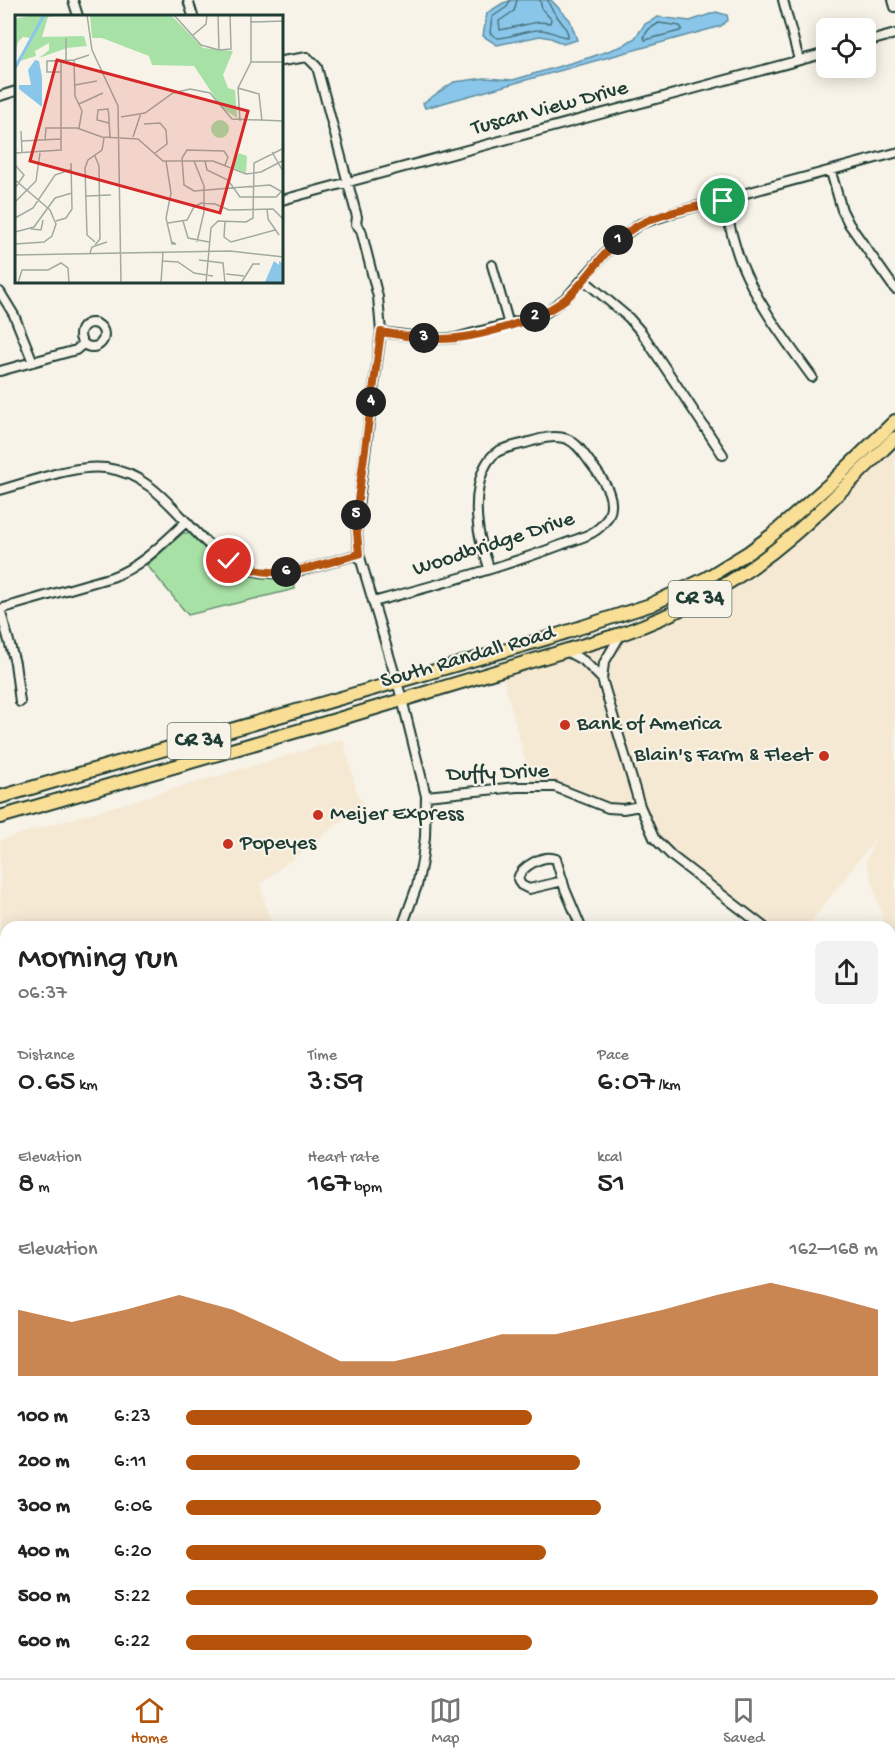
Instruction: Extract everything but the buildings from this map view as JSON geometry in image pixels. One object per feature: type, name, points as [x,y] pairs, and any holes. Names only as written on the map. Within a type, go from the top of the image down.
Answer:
[{"type":"main road","name":"South Randall Road","points":[[0,798],[548,638],[650,605],[705,579],[772,535],[831,483],[895,421]]},
{"type":"main road","name":"South Randall Road","points":[[0,817],[321,724],[648,625],[692,603],[759,561],[800,529],[895,438]]},
{"type":"street","points":[[73,0],[78,15]]},
{"type":"street","points":[[188,0],[193,15]]},
{"type":"street","points":[[783,0],[800,60]]},
{"type":"street","points":[[893,0],[895,7]]},
{"type":"street","points":[[876,39],[895,34]]},
{"type":"street","name":"Tuscan View Drive","points":[[284,199],[816,56]]},
{"type":"street","points":[[284,61],[307,57],[317,67],[357,217],[362,222],[361,230],[378,297],[381,332],[356,522],[359,554],[402,699],[426,796],[422,861],[417,886],[404,921]]},
{"type":"street","points":[[0,96],[15,91]]},
{"type":"street","points":[[381,332],[448,339],[475,335],[547,312],[584,280],[616,241],[640,224],[895,153]]},
{"type":"street","points":[[831,172],[842,210],[849,224],[895,289]]},
{"type":"street","points":[[723,201],[735,245],[749,282],[812,377]]},
{"type":"street","points":[[492,265],[508,325]]},
{"type":"street","points":[[584,280],[629,318],[642,333],[723,455]]},
{"type":"street","points":[[0,292],[14,315],[33,362]]},
{"type":"street","points":[[0,371],[76,350],[83,344]]},
{"type":"street","name":"Woodbridge Drive","points":[[373,602],[489,568],[543,552],[590,533],[602,525],[611,504],[610,493],[602,477],[575,444],[559,437],[548,437],[501,450],[488,461],[483,471],[477,512],[480,537],[489,568]]},
{"type":"street","points":[[0,490],[72,471],[92,468],[114,469],[149,484],[217,554],[253,571],[287,572],[359,554]]},
{"type":"street","points":[[20,702],[15,663],[0,609],[112,577],[130,569],[141,563],[186,522]]},
{"type":"street","points":[[621,634],[604,663],[602,679],[640,806],[654,838],[673,857],[756,921]]},
{"type":"street","points":[[566,651],[584,662],[602,679]]},
{"type":"street","name":"Duffy Drive","points":[[426,796],[517,787],[555,787],[608,808],[623,810],[640,806]]},
{"type":"street","points":[[563,881],[529,889],[521,885],[519,875],[523,869],[544,858],[550,856],[556,859],[579,921]]},
{"type":"shaded area","points":[[895,443],[895,921],[883,921],[866,860],[876,838],[812,921],[764,921],[674,852],[657,833],[643,799],[621,806],[556,784],[531,783],[502,673],[695,608]]},
{"type":"shaded area","points":[[343,739],[357,792],[363,805],[260,884],[270,921],[0,921],[0,840]]},
{"type":"green space","points":[[183,533],[189,533],[224,564],[235,570],[261,578],[294,578],[295,589],[188,615],[147,565]]},
{"type":"water","points":[[513,0],[551,0],[570,20],[577,40],[563,44],[540,36],[497,45],[483,36],[487,13]]},
{"type":"water","points":[[716,12],[727,15],[728,20],[721,26],[425,108],[423,103],[454,82],[485,78],[513,80],[622,46],[635,38],[645,24],[658,17],[690,21]]},
{"type":"place","name":"Bank of America","points":[[565,725]]},
{"type":"place","name":"Blain's Farm & Fleet","points":[[824,756]]},
{"type":"place","name":"Meijer Express","points":[[318,815]]},
{"type":"place","name":"Popeyes","points":[[228,844]]},
{"type":"route","points":[[229,561],[253,571],[270,573],[287,572],[359,554],[356,522],[358,500],[381,332],[434,339],[455,338],[475,335],[534,317],[547,312],[568,296],[616,241],[640,224],[723,201]]}]
